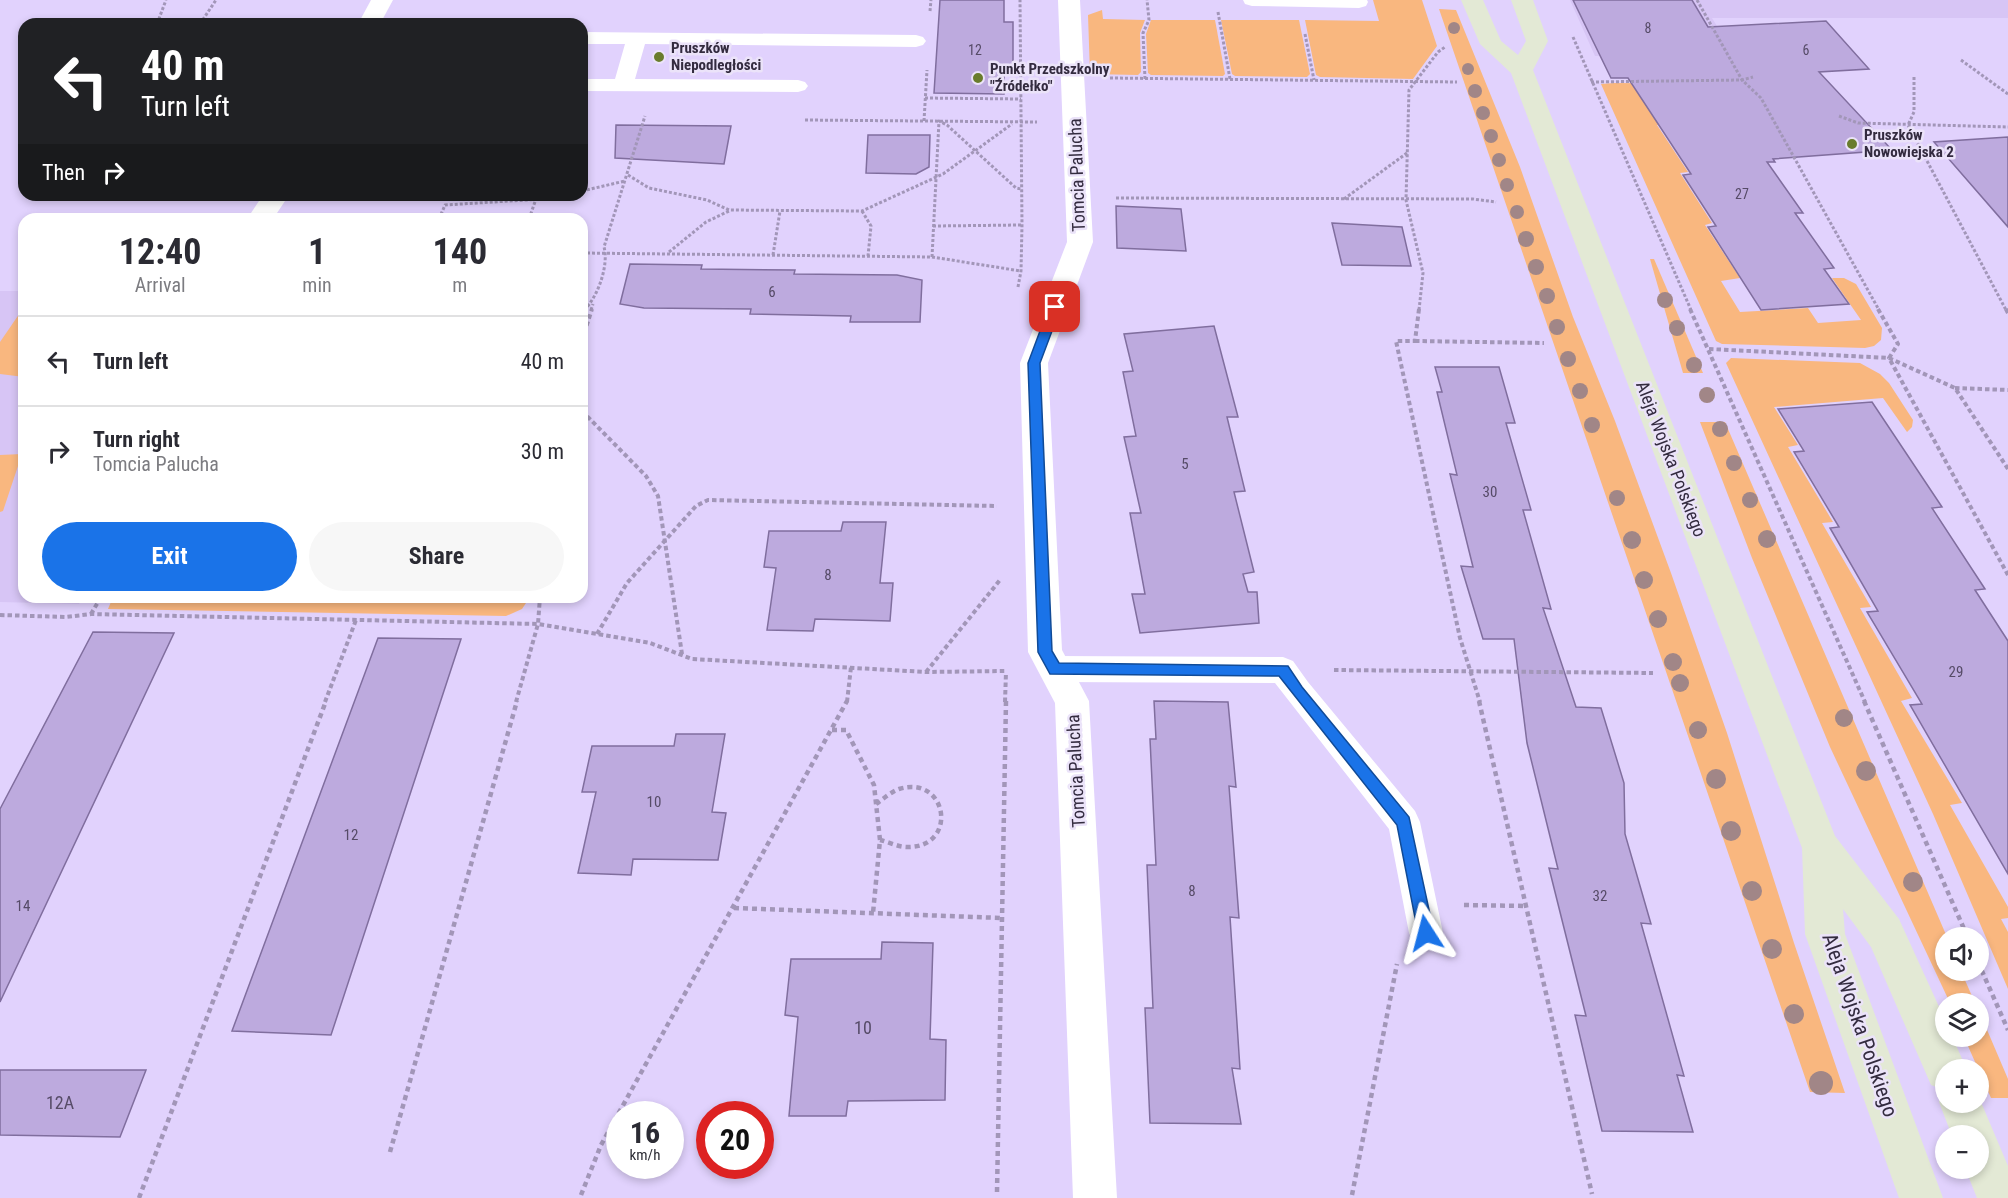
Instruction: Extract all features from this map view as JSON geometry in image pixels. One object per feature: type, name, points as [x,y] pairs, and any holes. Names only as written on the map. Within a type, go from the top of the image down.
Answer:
[{"type":"main road","name":"Aleja Wojska Polskiego","points":[[1472,0],[1491,44],[1521,70],[1821,848],[1885,933],[1941,1059]]},
{"type":"main road","points":[[1521,70],[1537,41],[1522,0]]},
{"type":"main road","name":"Aleja Wojska Polskiego","points":[[1821,848],[1826,934],[1922,1198]]},
{"type":"main road","points":[[1989,1172],[2000,1198]]},
{"type":"street","points":[[372,18],[382,0]]},
{"type":"street","name":"Tomcia Palucha","points":[[1069,0],[1080,242],[1034,363],[1045,652],[1072,701],[1095,1198]]},
{"type":"lane","points":[[1252,0],[1359,2]]},
{"type":"lane","points":[[588,38],[916,41]]},
{"type":"lane","points":[[622,85],[637,38]]},
{"type":"lane","points":[[588,85],[798,86]]},
{"type":"lane","points":[[1055,669],[1282,670],[1297,692],[1404,822],[1424,919]]},
{"type":"path","points":[[159,18],[166,0]]},
{"type":"path","points":[[204,18],[216,0]]},
{"type":"path","points":[[1145,79],[1143,33],[1149,20],[1147,0]]},
{"type":"path","points":[[1697,0],[1742,80],[1761,98],[1898,344],[1889,358]]},
{"type":"path","points":[[1299,1],[1314,80]]},
{"type":"path","points":[[1217,10],[1230,79]]},
{"type":"path","points":[[1572,33],[1963,927]]},
{"type":"path","points":[[1415,341],[1423,273],[1406,200],[1409,90],[1438,52],[1445,47]]},
{"type":"path","points":[[1961,60],[2008,94]]},
{"type":"path","points":[[1592,82],[1742,80],[1753,77]]},
{"type":"path","points":[[1908,125],[1914,112],[1914,77]]},
{"type":"path","points":[[1074,78],[1457,82]]},
{"type":"path","points":[[925,98],[1021,99]]},
{"type":"path","points":[[1839,116],[1858,123],[2008,127]]},
{"type":"path","points":[[588,319],[607,257],[604,248],[644,118]]},
{"type":"path","points":[[932,257],[939,121],[1016,188],[1021,189]]},
{"type":"path","points":[[628,175],[641,185],[707,200],[729,210],[862,211],[937,177],[1008,124],[1021,122]]},
{"type":"path","points":[[1908,125],[2008,313]]},
{"type":"path","points":[[1344,200],[1407,153]]},
{"type":"path","points":[[588,190],[626,181]]},
{"type":"path","points":[[1104,198],[1473,199],[1496,202]]},
{"type":"path","points":[[442,213],[445,205],[506,201]]},
{"type":"path","points":[[668,253],[706,222],[729,210]]},
{"type":"path","points":[[772,255],[780,211]]},
{"type":"path","points":[[862,211],[871,226],[868,256]]},
{"type":"path","points":[[933,225],[1022,225]]},
{"type":"path","points":[[588,253],[932,257],[1021,271]]},
{"type":"path","points":[[588,307],[593,302]]},
{"type":"path","points":[[1544,343],[1396,341],[1460,638],[1471,671],[1527,906],[1592,1194]]},
{"type":"path","points":[[1709,349],[1889,358],[1955,388],[2008,390]]},
{"type":"path","points":[[1889,358],[2008,574]]},
{"type":"path","points":[[1955,388],[2008,470]]},
{"type":"path","points":[[588,417],[646,476],[658,496],[667,540],[682,654]]},
{"type":"path","points":[[597,634],[627,583],[696,506],[708,500],[1000,506]]},
{"type":"path","points":[[926,672],[1000,580]]},
{"type":"path","points":[[92,614],[98,603]]},
{"type":"path","points":[[390,1152],[538,624],[540,603]]},
{"type":"path","points":[[0,615],[92,614],[538,624],[650,643],[692,659],[926,672],[1006,670]]},
{"type":"path","points":[[139,1198],[356,620]]},
{"type":"path","points":[[581,1195],[601,1145],[847,702],[851,667]]},
{"type":"path","points":[[1282,670],[1653,673]]},
{"type":"path","points":[[832,730],[846,730],[874,785],[880,840],[873,913]]},
{"type":"path","points":[[876,804],[900,788],[917,786],[932,792],[938,798],[943,813],[943,822],[931,840],[917,846],[906,847],[880,840]]},
{"type":"path","points":[[1352,1196],[1401,947],[1424,919],[1527,906]]},
{"type":"path","points":[[734,908],[1002,918]]},
{"type":"path","points":[[1986,981],[2008,1030]]},
{"type":"shaded area","points":[[1373,0],[1422,0],[1437,46],[1413,79],[1320,77],[1316,75],[1305,20],[1379,21]]},
{"type":"shaded area","points":[[1570,0],[2008,0],[2008,18],[1712,18],[1736,57],[1595,56]]},
{"type":"shaded area","points":[[1439,9],[1456,10],[1520,167],[1573,317],[1615,421],[1671,573],[1727,733],[1845,1093],[1810,1092]]},
{"type":"shaded area","points":[[1102,10],[1103,19],[1145,20],[1140,33],[1141,72],[1138,75],[1090,74],[1088,15]]},
{"type":"shaded area","points":[[1151,20],[1215,20],[1225,74],[1223,76],[1151,75],[1148,73],[1146,34]]},
{"type":"shaded area","points":[[1221,20],[1299,20],[1310,74],[1307,77],[1235,76],[1232,74]]},
{"type":"shaded area","points":[[1601,84],[1728,84],[1665,124],[1657,125],[1688,172],[1680,173],[1712,223],[1705,225],[1740,278],[1721,281],[1740,312],[1808,308],[1818,323],[1861,320],[1832,278],[1844,278],[1856,284],[1882,328],[1881,340],[1874,346],[1865,348],[1722,344],[1716,341]]},
{"type":"shaded area","points":[[1650,259],[1654,259],[1703,373],[1683,373]]},
{"type":"shaded area","points":[[0,291],[18,291],[18,602],[0,602]]},
{"type":"shaded area","points":[[18,316],[18,376],[0,374],[0,342]]},
{"type":"shaded area","points":[[1731,358],[1860,363],[1880,374],[1889,383],[1913,420],[1912,427],[1907,432],[1883,398],[1774,407],[1798,445],[1788,447],[1833,522],[1822,523],[1871,607],[1860,608],[1912,698],[1901,701],[1962,803],[1950,805],[2008,907],[2008,918],[2001,919],[2008,932],[2008,989],[1989,945],[1989,927],[1981,927],[1933,814],[1726,363]]},
{"type":"shaded area","points":[[1700,422],[1725,422],[1943,927],[1935,927],[1935,971],[1830,747],[1752,558]]},
{"type":"shaded area","points":[[18,454],[18,466],[3,511],[0,512],[0,455]]},
{"type":"shaded area","points":[[110,603],[526,603],[522,609],[506,616],[108,609]]},
{"type":"shaded area","points":[[1940,981],[1965,981],[1971,993],[1945,993]]},
{"type":"shaded area","points":[[1989,1034],[2008,1079],[2008,1098],[1991,1098],[1989,1059],[1974,1059],[1968,1047],[1989,1047]]},
{"type":"building","points":[[940,0],[1004,0],[1004,22],[1013,22],[1013,65],[1004,65],[1004,94],[934,93]]},
{"type":"building","points":[[1573,0],[1692,0],[1708,27],[1826,21],[1869,69],[1819,72],[1892,150],[1773,159],[1775,162],[1767,162],[1803,213],[1795,213],[1834,268],[1824,269],[1849,304],[1761,310],[1708,227],[1716,226],[1683,175],[1691,174],[1628,78],[1611,78]]},
{"type":"building","points":[[616,125],[731,126],[724,164],[615,158]]},
{"type":"building","points":[[868,135],[930,135],[929,167],[916,174],[866,173]]},
{"type":"building","points":[[2008,137],[2008,227],[1934,142]]},
{"type":"building","points":[[1116,206],[1181,209],[1186,251],[1117,248]]},
{"type":"building","points":[[1332,223],[1402,227],[1411,266],[1342,265]]},
{"type":"building","points":[[630,264],[702,265],[701,269],[795,270],[794,274],[897,275],[922,280],[920,322],[850,322],[851,316],[750,314],[751,309],[644,308],[620,304]]},
{"type":"building","points":[[1214,326],[1238,417],[1227,417],[1245,491],[1234,492],[1254,572],[1243,574],[1248,592],[1257,592],[1259,623],[1140,633],[1132,594],[1145,594],[1130,513],[1141,513],[1124,437],[1136,436],[1123,372],[1133,371],[1124,334]]},
{"type":"building","points":[[1435,367],[1499,367],[1515,423],[1506,423],[1531,510],[1523,510],[1551,609],[1543,608],[1576,707],[1601,708],[1624,783],[1625,834],[1651,924],[1641,923],[1684,1076],[1677,1075],[1693,1132],[1602,1131],[1575,1015],[1586,1016],[1549,868],[1558,869],[1527,743],[1514,639],[1483,639],[1461,566],[1473,567],[1450,474],[1457,475],[1437,392],[1442,392]]},
{"type":"building","points":[[1872,402],[1942,507],[1932,508],[1985,589],[1975,590],[2008,641],[2008,874],[1910,705],[1922,704],[1867,612],[1878,611],[1830,528],[1839,527],[1794,452],[1804,451],[1778,409]]},
{"type":"building","points":[[843,522],[886,522],[880,583],[893,583],[890,621],[815,619],[813,631],[767,630],[776,568],[764,567],[769,531],[841,531]]},
{"type":"building","points":[[93,632],[174,633],[0,1002],[0,809]]},
{"type":"building","points":[[378,638],[461,639],[331,1035],[232,1031]]},
{"type":"building","points":[[1154,701],[1228,702],[1236,787],[1229,786],[1239,918],[1230,917],[1240,1069],[1232,1068],[1241,1124],[1150,1123],[1145,1008],[1153,1008],[1147,865],[1156,865],[1150,739],[1156,739]]},
{"type":"building","points":[[676,734],[725,734],[712,812],[726,813],[718,860],[633,859],[631,875],[578,873],[596,792],[582,792],[592,746],[674,746]]},
{"type":"building","points":[[882,942],[933,943],[930,1039],[946,1040],[945,1100],[848,1101],[846,1116],[789,1116],[798,1017],[785,1015],[791,959],[881,959]]},
{"type":"building","points":[[0,1070],[146,1070],[120,1137],[0,1135]]},
{"type":"place","name":"Pruszków Niepodległości","points":[[659,57]]},
{"type":"place","name":"Punkt Przedszkolny \"Źródełko\"","points":[[978,78]]},
{"type":"place","name":"Pruszków Nowowiejska 2","points":[[1852,144]]},
{"type":"route","points":[[1055,307],[1034,363],[1045,652],[1055,669],[1078,671],[1282,670],[1297,692],[1404,822],[1426,933]]}]
